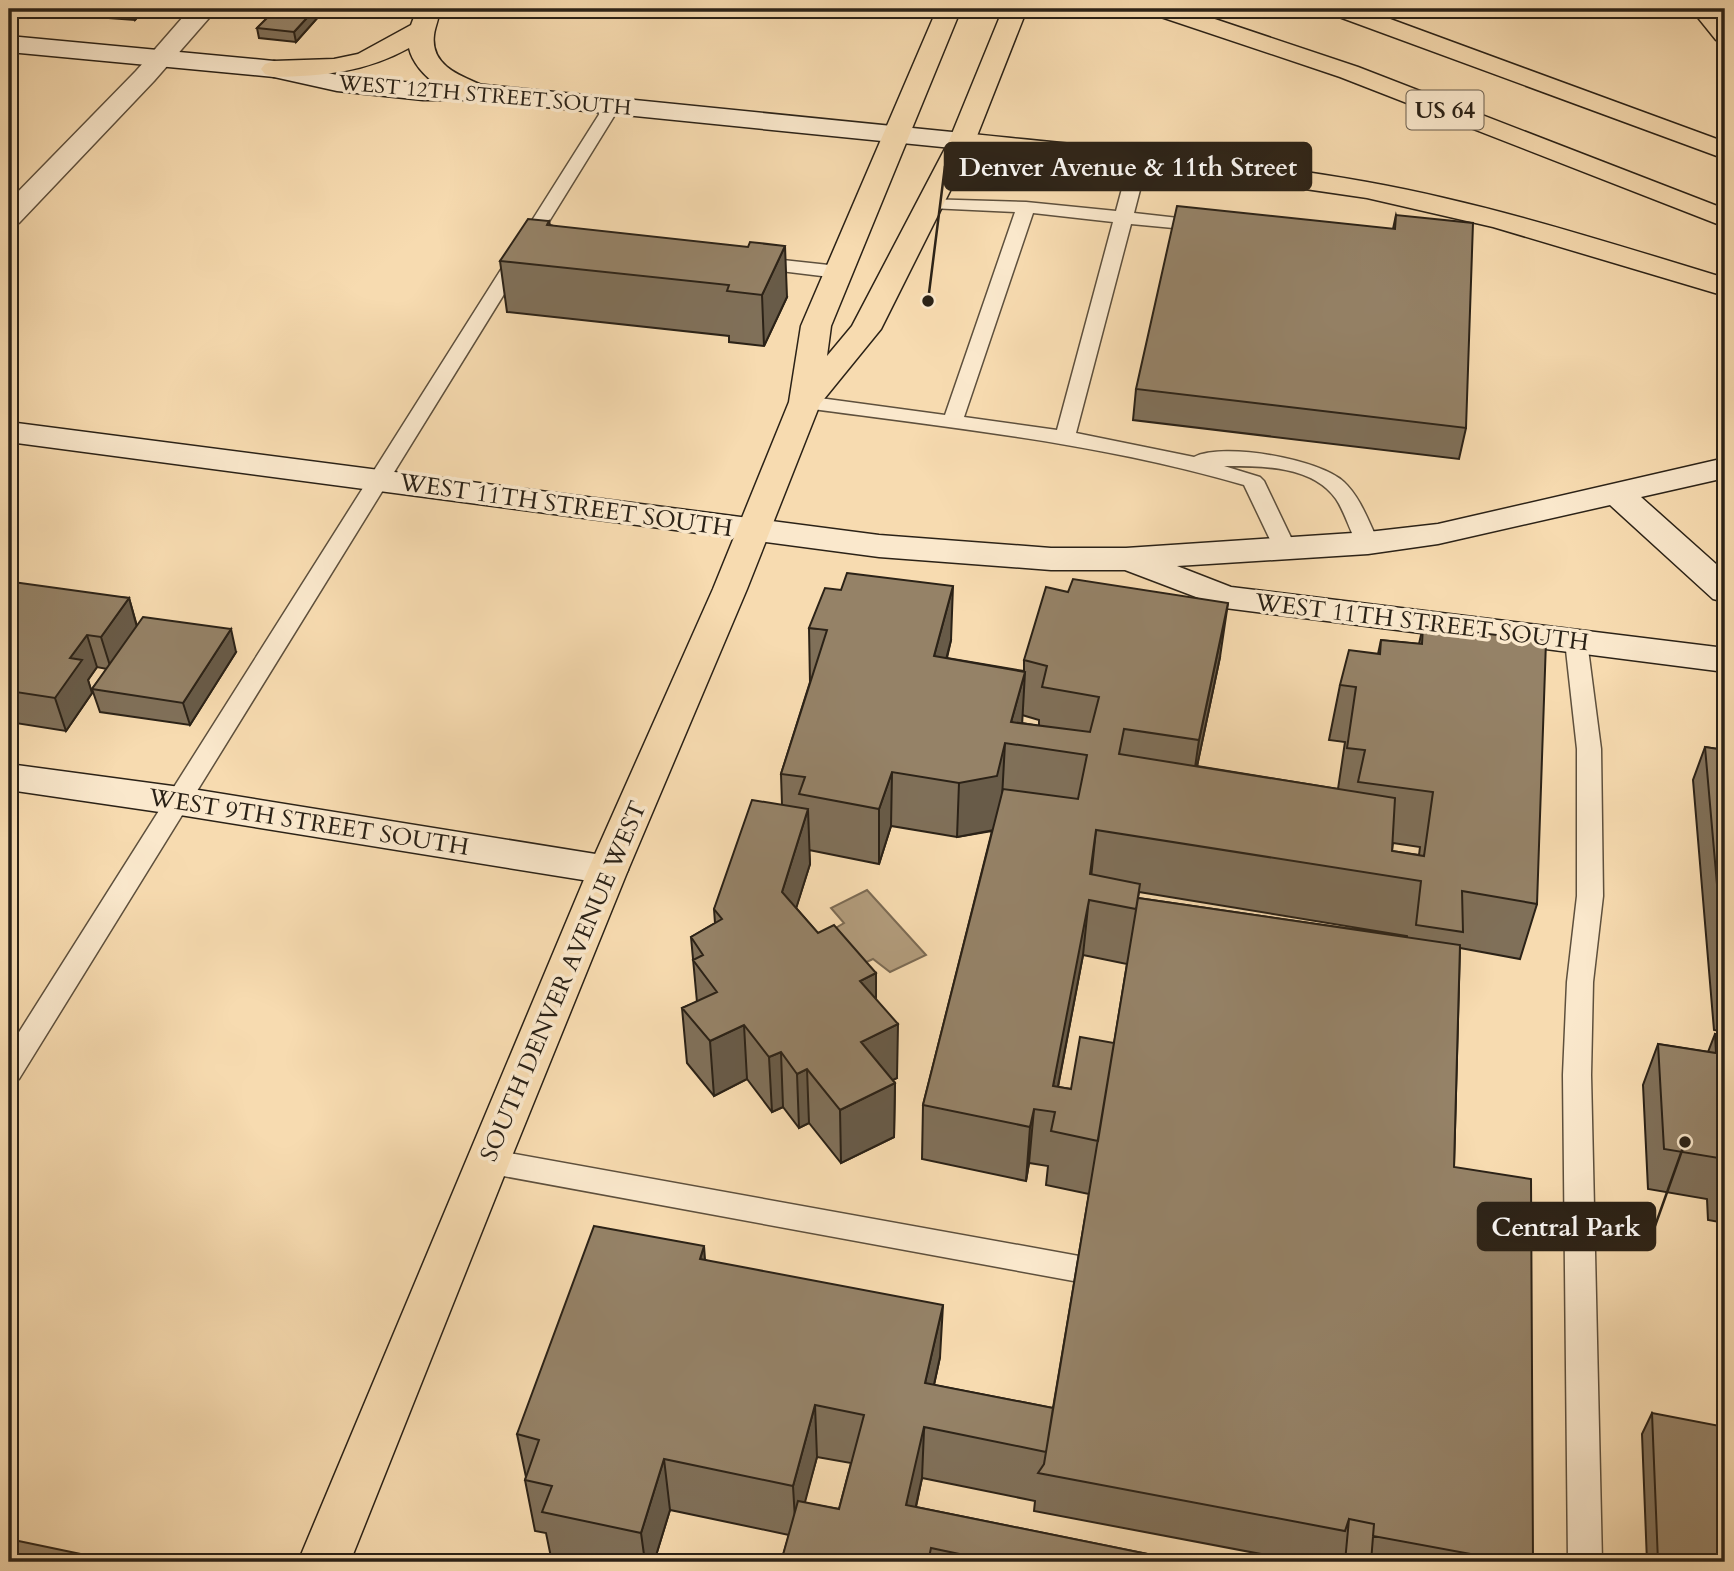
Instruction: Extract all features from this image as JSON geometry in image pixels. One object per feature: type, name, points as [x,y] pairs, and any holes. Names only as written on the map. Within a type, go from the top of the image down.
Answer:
[{"type":"main road","name":"US 64","points":[[1161,9],[1349,72],[1725,219]]},
{"type":"main road","name":"US 64","points":[[1340,9],[1422,37],[1725,151]]},
{"type":"main road","points":[[1703,9],[1725,35]]},
{"type":"main road","name":"SOUTH DENVER AVENUE WEST","points":[[324,1562],[487,1161],[608,870],[730,589],[806,402],[816,326],[946,14]]},
{"type":"main road","points":[[274,69],[333,69],[358,64],[387,51],[424,19]]},
{"type":"main road","points":[[424,19],[421,51],[425,63],[447,80],[475,92]]},
{"type":"main road","name":"SOUTH DENVER AVENUE WEST","points":[[806,402],[866,329],[962,141],[1011,19]]},
{"type":"main road","points":[[962,141],[1139,159],[1368,190],[1529,227],[1725,287]]},
{"type":"street","points":[[9,217],[200,13],[208,9]]},
{"type":"street","name":"WEST 12TH STREET SOUTH","points":[[9,44],[274,69],[337,83],[423,92],[475,92],[962,141]]},
{"type":"street","name":"WEST 11TH STREET SOUTH","points":[[9,432],[752,530],[879,546],[983,555],[1126,559],[1368,543],[1438,534],[1618,494]]},
{"type":"street","points":[[1618,494],[1725,468]]},
{"type":"street","points":[[1618,494],[1725,591]]},
{"type":"street","name":"WEST 11TH STREET SOUTH","points":[[1126,559],[1225,597],[1725,660]]},
{"type":"street","name":"WEST 9TH STREET SOUTH","points":[[9,777],[180,801],[608,870]]},
{"type":"lane","points":[[9,1071],[613,105]]},
{"type":"lane","points":[[1065,437],[1139,159]]},
{"type":"lane","points":[[930,203],[1026,207],[1220,227]]},
{"type":"lane","points":[[953,421],[1026,207]]},
{"type":"lane","points":[[530,238],[557,241]]},
{"type":"lane","points":[[743,262],[838,272]]},
{"type":"lane","points":[[806,402],[1065,437],[1185,461],[1253,481],[1286,550]]},
{"type":"lane","points":[[1185,461],[1250,459],[1309,470],[1327,478],[1339,489],[1368,543]]},
{"type":"lane","points":[[1576,640],[1589,776],[1590,896],[1580,982],[1577,1075],[1585,1562]]},
{"type":"lane","points":[[487,1161],[1079,1269]]},
{"type":"shaded area","points":[[867,890],[926,955],[890,972],[873,959],[860,965],[829,932],[844,923],[831,908]]},
{"type":"building","points":[[276,9],[315,9],[294,32],[257,28]]},
{"type":"building","points":[[1177,206],[1395,229],[1396,215],[1473,223],[1466,428],[1136,389]]},
{"type":"building","points":[[528,219],[549,221],[547,225],[748,247],[750,242],[785,246],[762,295],[727,291],[729,285],[500,261]]},
{"type":"building","points":[[847,573],[953,586],[934,656],[1025,672],[1011,722],[1090,732],[1099,697],[1042,687],[1047,666],[1024,660],[1046,587],[1068,592],[1073,579],[1228,603],[1199,740],[1124,729],[1119,754],[1395,798],[1392,851],[1424,856],[1433,792],[1358,782],[1365,750],[1347,748],[1356,687],[1340,685],[1349,650],[1380,654],[1381,640],[1422,644],[1423,626],[1546,641],[1537,904],[1462,891],[1463,932],[1416,925],[1421,881],[1096,830],[1090,874],[1140,884],[1136,909],[1089,900],[1053,1086],[1071,1089],[1080,1037],[1114,1043],[1098,1141],[1051,1131],[1055,1112],[1034,1109],[1030,1127],[923,1105],[1003,789],[1078,799],[1087,755],[1005,743],[997,776],[959,783],[892,772],[879,809],[799,794],[805,777],[781,774],[827,630],[809,628],[825,588],[841,590]]},
{"type":"building","points":[[13,582],[129,598],[101,637],[87,635],[70,658],[82,660],[55,698],[9,691],[9,588]]},
{"type":"building","points":[[143,617],[231,629],[183,703],[92,689]]},
{"type":"building","points":[[1705,747],[1725,750],[1725,976]]},
{"type":"building","points":[[752,800],[808,809],[782,892],[818,933],[834,925],[876,973],[860,981],[898,1024],[861,1042],[895,1083],[840,1110],[807,1069],[797,1074],[781,1052],[769,1057],[744,1025],[710,1041],[682,1008],[717,992],[693,960],[703,955],[691,937],[722,919],[714,909]]},
{"type":"building","points":[[1138,898],[1460,945],[1454,1167],[1531,1179],[1533,1562],[1514,1562],[1373,1536],[1374,1524],[1349,1519],[1345,1531],[1038,1473],[1044,1464]]},
{"type":"building","points":[[1715,1034],[1725,1036],[1725,1159],[1664,1149],[1658,1044],[1716,1053]]},
{"type":"building","points":[[594,1226],[704,1246],[700,1259],[943,1305],[925,1383],[1053,1408],[1046,1452],[924,1427],[906,1505],[1187,1562],[997,1562],[931,1548],[928,1562],[781,1562],[798,1501],[839,1509],[864,1415],[815,1405],[793,1486],[664,1459],[641,1533],[542,1512],[552,1486],[525,1480],[539,1440],[517,1434]]},
{"type":"building","points":[[1652,1413],[1725,1427],[1725,1562],[1658,1562]]},
{"type":"building","points":[[1349,1519],[1374,1524],[1371,1562],[1345,1562]]},
{"type":"building","points":[[9,1539],[119,1562],[9,1562]]},
{"type":"place","name":"Denver Avenue & 11th Street","points":[[928,301]]},
{"type":"place","name":"Central Park","points":[[1685,1142]]}]
